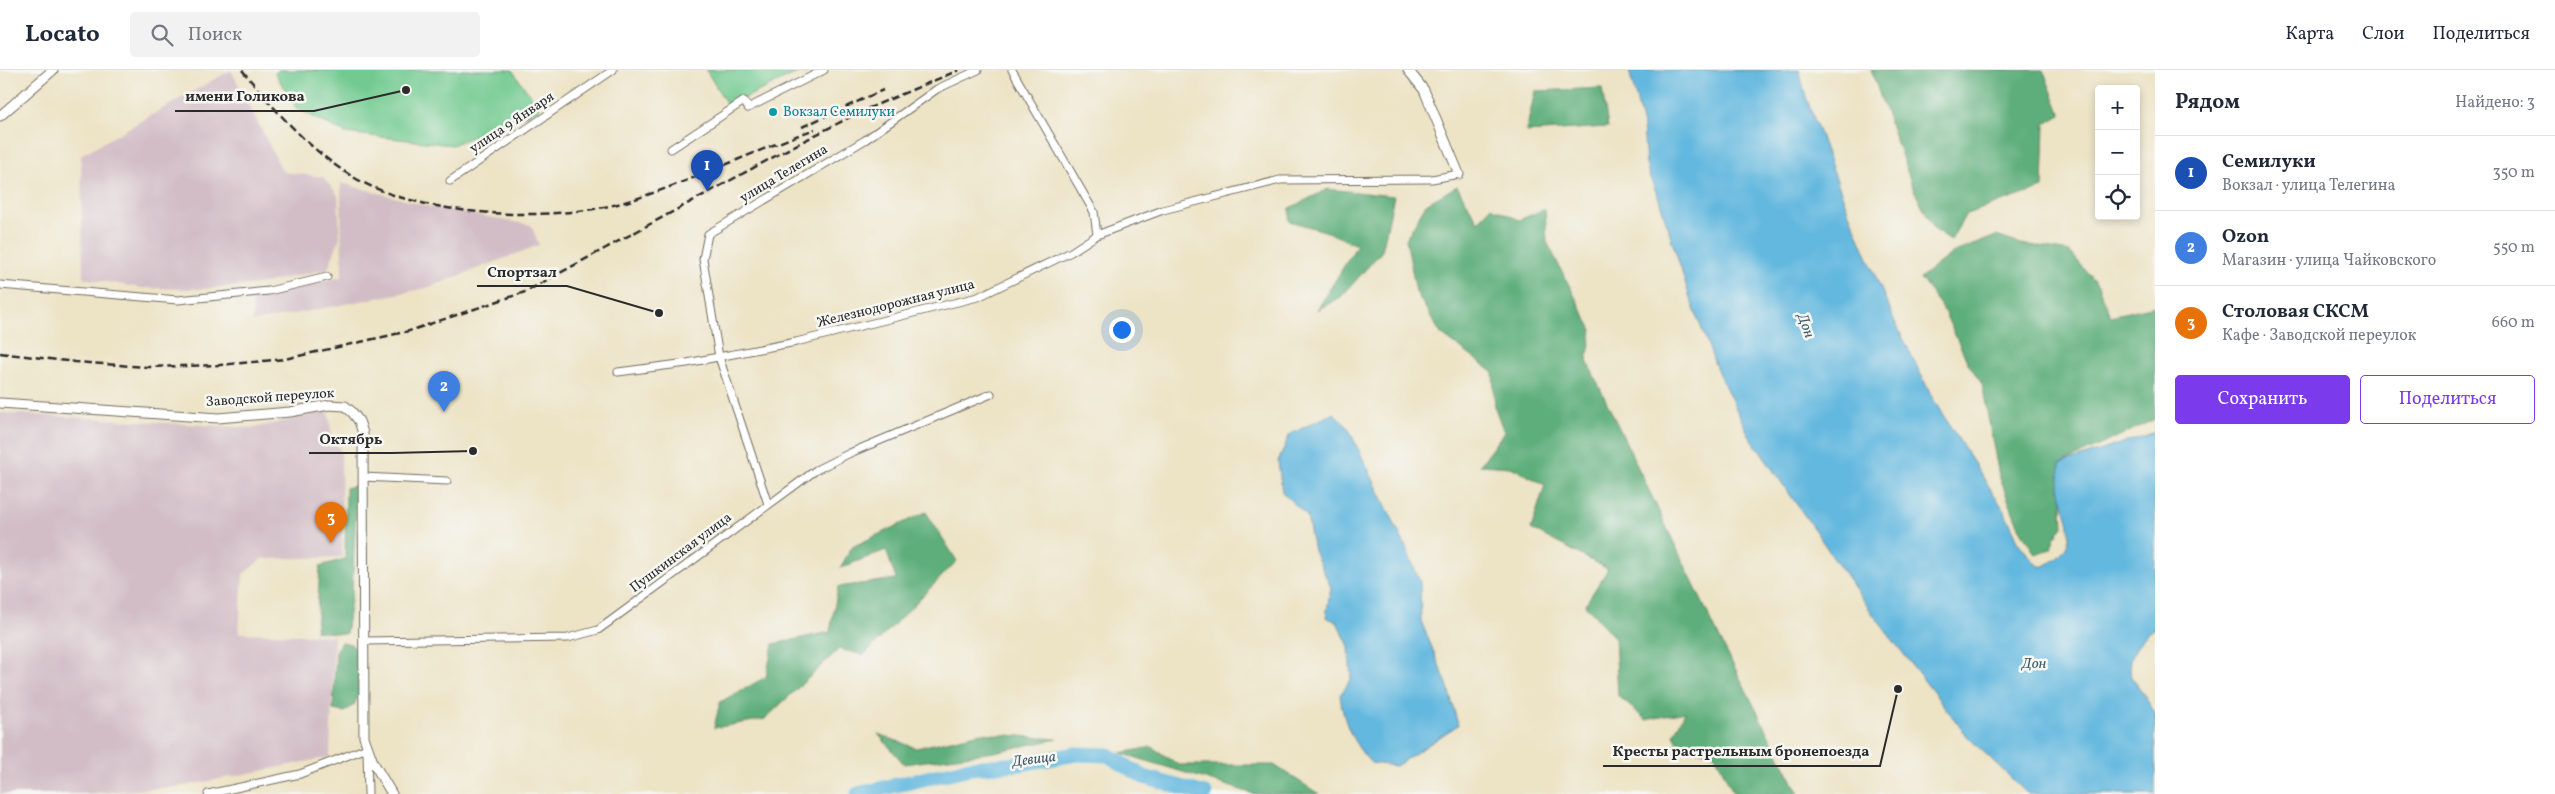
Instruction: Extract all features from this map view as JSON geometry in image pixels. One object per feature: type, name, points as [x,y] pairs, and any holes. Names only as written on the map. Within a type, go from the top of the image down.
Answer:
[{"type":"street","points":[[0,116],[53,70]]},
{"type":"street","name":"улица 9 Января","points":[[450,181],[613,70]]},
{"type":"street","points":[[671,148],[744,101],[748,108],[824,70]]},
{"type":"street","name":"улица Телегина","points":[[768,504],[719,357],[703,259],[708,234],[865,140],[937,89],[978,70]]},
{"type":"street","points":[[1012,70],[1094,212],[1098,235]]},
{"type":"street","points":[[1408,70],[1424,90],[1459,174]]},
{"type":"street","name":"Железнодорожная улица","points":[[618,372],[719,357],[796,342],[978,297],[1071,252],[1098,235],[1163,210],[1280,180],[1432,179],[1459,174]]},
{"type":"street","points":[[0,285],[178,300],[268,291],[327,276]]},
{"type":"street","name":"Пушкинская улица","points":[[364,641],[568,638],[598,630],[816,470],[850,453],[991,394]]},
{"type":"street","name":"Заводской переулок","points":[[0,403],[218,418],[290,412],[329,404],[345,406],[359,421],[363,433],[364,737],[392,794]]},
{"type":"street","points":[[363,477],[447,481]]},
{"type":"street","points":[[208,794],[300,774],[368,748],[368,794]]},
{"type":"shaded area","points":[[231,70],[283,172],[323,177],[338,195],[340,237],[328,269],[259,284],[203,289],[141,288],[83,278],[81,155]]},
{"type":"shaded area","points":[[341,183],[431,207],[531,225],[539,245],[427,288],[253,322],[252,297],[342,277]]},
{"type":"shaded area","points":[[328,411],[332,436],[341,452],[342,557],[262,559],[243,574],[239,633],[334,636],[330,757],[184,786],[84,794],[0,794],[0,413],[254,428]]},
{"type":"green space","points":[[279,70],[512,70],[540,109],[452,145],[345,133],[296,108],[275,73]]},
{"type":"green space","points":[[706,70],[797,70],[799,72],[728,106]]},
{"type":"green space","points":[[1871,70],[2043,70],[2061,115],[2045,124],[2043,188],[1966,214],[1951,240],[1935,230],[1913,188]]},
{"type":"green space","points":[[1602,88],[1608,127],[1526,132],[1535,91]]},
{"type":"green space","points":[[1457,186],[1478,222],[1491,207],[1519,220],[1545,209],[1547,242],[1592,330],[1587,361],[1720,639],[1799,794],[1734,794],[1715,754],[1679,746],[1674,734],[1685,712],[1646,720],[1618,696],[1615,638],[1585,605],[1608,569],[1531,529],[1545,485],[1511,467],[1480,465],[1504,432],[1495,408],[1493,372],[1441,334],[1416,292],[1406,239],[1426,204]]},
{"type":"green space","points":[[1328,189],[1394,196],[1382,251],[1341,297],[1317,310],[1357,245],[1325,231],[1289,221],[1290,208]]},
{"type":"green space","points":[[1996,236],[2021,244],[2070,252],[2098,285],[2110,316],[2155,306],[2155,419],[2060,464],[2063,527],[2054,538],[2051,549],[2035,554],[2018,525],[1999,476],[1982,384],[1968,363],[1943,309],[1920,278],[1952,253]]},
{"type":"green space","points":[[357,485],[352,592],[346,634],[316,631],[320,566],[345,559],[346,488]]},
{"type":"green space","points":[[926,512],[957,561],[864,655],[839,649],[765,719],[714,728],[720,702],[766,677],[773,644],[830,632],[838,587],[896,579],[886,550],[840,568],[852,547]]},
{"type":"green space","points":[[341,642],[351,644],[358,653],[358,696],[354,705],[344,712],[333,710],[336,651]]},
{"type":"green space","points":[[981,733],[1057,739],[994,752],[904,764],[878,734],[916,748]]},
{"type":"green space","points":[[1152,747],[1179,765],[1274,765],[1319,794],[1254,794],[1121,753]]},
{"type":"water","name":"Дон","points":[[1629,70],[1799,70],[1806,97],[1848,211],[1895,322],[1934,401],[2004,510],[2020,545],[2037,565],[2046,565],[2061,554],[2069,538],[2068,521],[2059,487],[2060,464],[2155,432],[2155,628],[2144,637],[2136,648],[2130,668],[2131,675],[2155,713],[2155,794],[2028,794],[1968,737],[1875,617],[1750,437],[1718,372],[1690,298],[1658,196],[1650,178],[1646,164],[1643,126]]},
{"type":"water","points":[[1334,413],[1347,426],[1405,545],[1420,582],[1421,621],[1447,684],[1458,725],[1396,766],[1371,763],[1354,740],[1346,723],[1340,695],[1351,680],[1349,646],[1337,622],[1326,617],[1331,587],[1314,551],[1307,516],[1282,492],[1278,461],[1290,434]]},
{"type":"waterway","name":"Девица","points":[[858,794],[970,768],[1019,764],[1076,754],[1108,755],[1144,777],[1205,794]]},
{"type":"railway","points":[[242,70],[307,142],[353,177],[382,191],[415,201],[452,209],[490,213],[529,214],[566,212],[601,208],[632,200],[679,184],[815,129]]},
{"type":"railway","points":[[0,353],[75,362],[147,367],[220,365],[285,359],[409,331],[525,292],[862,111],[959,70]]},
{"type":"railway","points":[[802,127],[883,90]]},
{"type":"place","name":"имени Голикова","points":[[406,90]]},
{"type":"place","name":"Вокзал Семилуки","points":[[773,112]]},
{"type":"place","name":"Семилуки","points":[[707,191]]},
{"type":"place","name":"Спортзал","points":[[659,313]]},
{"type":"place","name":"Ozon","points":[[444,412]]},
{"type":"place","name":"Октябрь","points":[[473,451]]},
{"type":"place","name":"Столовая СКСМ","points":[[331,543]]},
{"type":"place","name":"Кресты растрельным бронепоезда","points":[[1898,689]]}]
